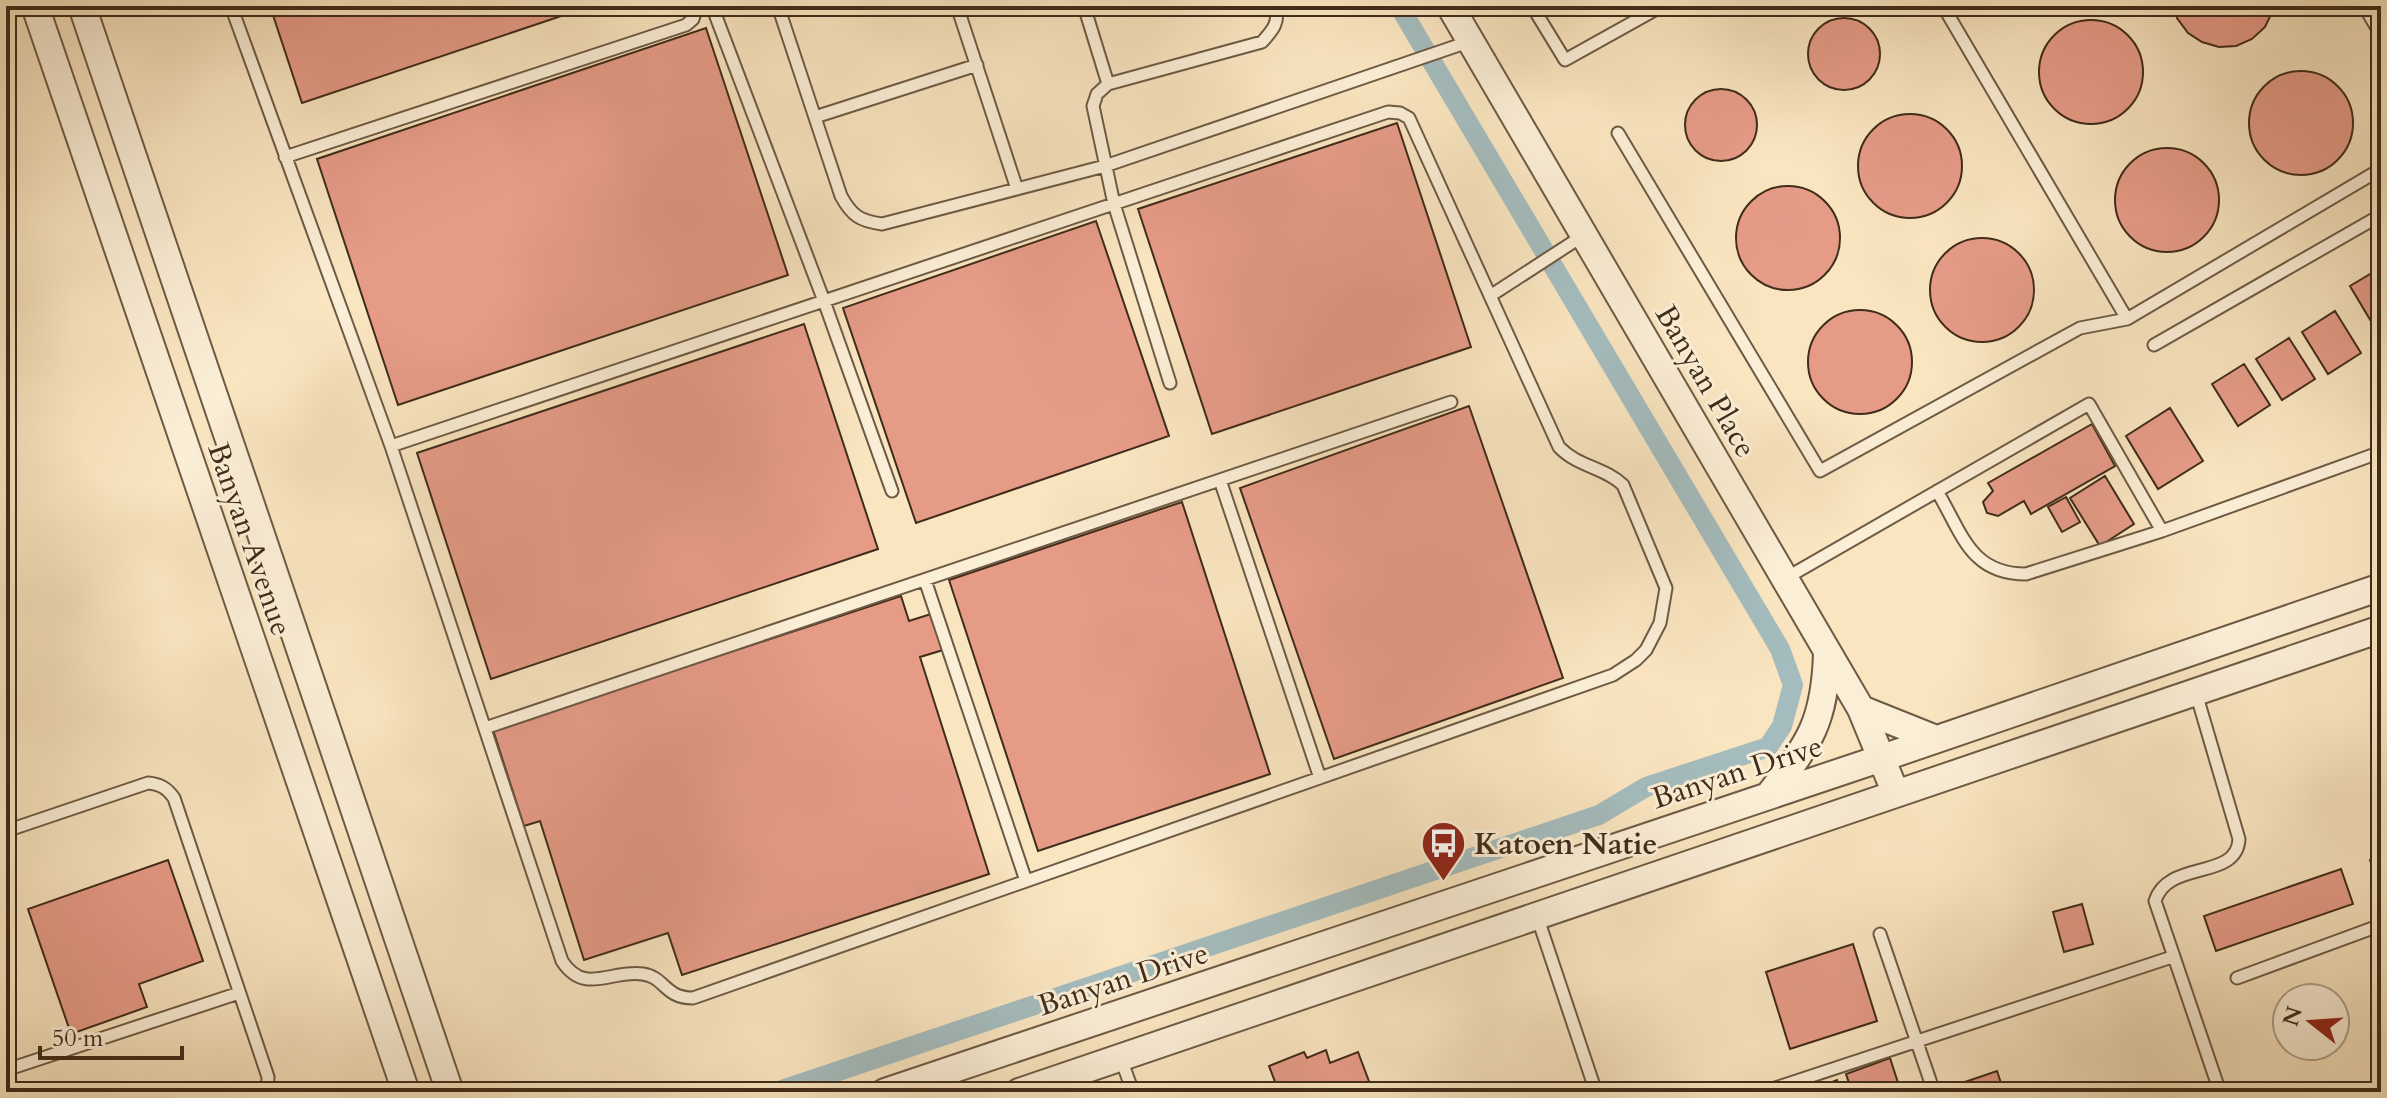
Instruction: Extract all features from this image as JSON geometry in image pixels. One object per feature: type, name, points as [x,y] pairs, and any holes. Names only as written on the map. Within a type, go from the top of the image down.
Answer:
[{"type":"street","name":"Banyan Avenue","points":[[35,6],[406,1092]]},
{"type":"street","name":"Banyan Avenue","points":[[82,6],[450,1092]]},
{"type":"street","name":"Banyan Place","points":[[1450,6],[1460,45],[1574,242],[1785,579],[1861,709],[1896,794]]},
{"type":"street","name":"Banyan Drive","points":[[885,1092],[1882,758],[2381,587]]},
{"type":"street","points":[[1019,1092],[2381,629]]},
{"type":"street","points":[[1769,795],[1802,753],[1820,715],[1826,689],[1827,653]]},
{"type":"street","points":[[1861,709],[1936,739]]},
{"type":"lane","points":[[231,6],[391,446],[562,961],[571,974],[583,980],[642,974],[654,977],[680,998],[693,998],[1613,675],[1646,650],[1660,623],[1666,588],[1623,485],[1611,474],[1569,458],[1559,447],[1409,118],[1400,113],[1388,112],[391,446]]},
{"type":"lane","points":[[285,157],[686,25],[693,19],[697,6]]},
{"type":"lane","points":[[712,6],[892,491]]},
{"type":"lane","points":[[778,6],[841,196],[850,213],[863,222],[882,224],[1105,166],[1460,45]]},
{"type":"lane","points":[[957,6],[1017,189]]},
{"type":"lane","points":[[1084,6],[1108,84]]},
{"type":"lane","points":[[1170,383],[1114,204],[1093,106],[1097,94],[1108,84],[1262,42],[1275,29],[1278,14],[1275,6]]},
{"type":"lane","points":[[1532,6],[1565,60],[1662,6]]},
{"type":"lane","points":[[1943,6],[2127,319]]},
{"type":"lane","points":[[2364,6],[2381,35]]},
{"type":"lane","points":[[815,117],[977,65]]},
{"type":"lane","points":[[1618,133],[1820,471],[2080,328],[2127,319],[2381,169]]},
{"type":"lane","points":[[2154,345],[2381,215]]},
{"type":"lane","points":[[1490,296],[1574,242]]},
{"type":"lane","points":[[485,728],[1451,402]]},
{"type":"lane","points":[[1785,579],[2089,404],[2162,531]]},
{"type":"lane","points":[[1937,491],[1976,557],[1990,569],[2005,574],[2026,574],[2162,531],[2381,452]]},
{"type":"lane","points":[[1220,480],[1320,778]]},
{"type":"lane","points":[[925,580],[1026,881]]},
{"type":"lane","points":[[2196,692],[2239,839],[2239,849],[2231,860],[2173,878],[2158,891],[2155,901],[2220,1092]]},
{"type":"lane","points":[[6,831],[148,783],[159,784],[169,791],[174,798],[268,1077],[267,1092]]},
{"type":"lane","points":[[1537,916],[1596,1092]]},
{"type":"lane","points":[[2237,978],[2381,925]]},
{"type":"lane","points":[[1880,934],[1934,1092]]},
{"type":"lane","points":[[1763,1092],[2172,957]]},
{"type":"lane","points":[[6,1070],[239,993]]},
{"type":"lane","points":[[1121,1057],[1133,1092]]},
{"type":"building","points":[[270,6],[591,6],[302,103]]},
{"type":"building","points":[[2174,6],[2275,6],[2265,27],[2252,39],[2236,46],[2219,47],[2202,42],[2188,33],[2177,18]]},
{"type":"building","points":[[1844,18],[1864,24],[1874,34],[1880,54],[1874,74],[1864,84],[1844,90],[1824,84],[1814,74],[1808,54],[1814,34],[1824,24]]},
{"type":"building","points":[[2091,20],[2111,24],[2128,35],[2139,52],[2143,72],[2139,92],[2128,109],[2111,120],[2091,124],[2071,120],[2054,109],[2043,92],[2039,72],[2043,52],[2054,35],[2071,24]]},
{"type":"building","points":[[706,28],[788,275],[398,405],[317,159]]},
{"type":"building","points":[[2301,71],[2321,75],[2338,86],[2349,103],[2353,123],[2349,143],[2338,160],[2321,171],[2301,175],[2281,171],[2264,160],[2253,143],[2249,123],[2253,103],[2264,86],[2281,75]]},
{"type":"building","points":[[1721,89],[1747,99],[1757,125],[1747,151],[1721,161],[1695,151],[1685,125],[1695,99]]},
{"type":"building","points":[[1910,114],[1930,118],[1947,129],[1958,146],[1962,166],[1958,186],[1947,203],[1930,214],[1910,218],[1890,214],[1873,203],[1862,186],[1858,166],[1862,146],[1873,129],[1890,118]]},
{"type":"building","points":[[1397,123],[1471,347],[1212,434],[1138,209]]},
{"type":"building","points":[[2167,148],[2187,152],[2204,163],[2215,180],[2219,200],[2215,220],[2204,237],[2187,248],[2167,252],[2147,248],[2130,237],[2119,220],[2115,200],[2119,180],[2130,163],[2147,152]]},
{"type":"building","points":[[1788,186],[1808,190],[1825,201],[1836,218],[1840,238],[1836,258],[1825,275],[1808,286],[1788,290],[1768,286],[1751,275],[1740,258],[1736,238],[1740,218],[1751,201],[1768,190]]},
{"type":"building","points":[[1096,221],[1169,436],[916,523],[843,308]]},
{"type":"building","points":[[1982,238],[2002,242],[2019,253],[2030,270],[2034,290],[2030,310],[2019,327],[2002,338],[1982,342],[1962,338],[1945,327],[1934,310],[1930,290],[1934,270],[1945,253],[1962,242]]},
{"type":"building","points":[[2377,270],[2381,277],[2381,338],[2350,286]]},
{"type":"building","points":[[1860,310],[1880,314],[1897,325],[1908,342],[1912,362],[1908,382],[1897,399],[1880,410],[1860,414],[1840,410],[1823,399],[1812,382],[1808,362],[1812,342],[1823,325],[1840,314]]},
{"type":"building","points":[[2335,311],[2361,353],[2328,374],[2302,332]]},
{"type":"building","points":[[804,324],[878,549],[491,679],[417,453]]},
{"type":"building","points":[[2289,338],[2315,379],[2282,400],[2256,359]]},
{"type":"building","points":[[2244,364],[2270,405],[2238,426],[2212,384]]},
{"type":"building","points":[[1469,406],[1563,678],[1334,759],[1240,488]]},
{"type":"building","points":[[2170,408],[2203,461],[2158,489],[2126,436]]},
{"type":"building","points":[[2092,424],[2115,466],[2031,514],[2024,501],[1998,516],[1987,513],[1983,502],[1993,491],[1988,483]]},
{"type":"building","points":[[2105,476],[2134,524],[2100,546],[2070,498]]},
{"type":"building","points":[[2066,497],[2080,522],[2062,532],[2048,507]]},
{"type":"building","points":[[1182,502],[1270,774],[1038,851],[949,580]]},
{"type":"building","points":[[901,596],[909,621],[931,614],[943,650],[920,657],[989,874],[682,975],[668,933],[584,960],[540,821],[524,826],[493,730]]},
{"type":"building","points":[[2381,856],[2381,893],[2370,860]]},
{"type":"building","points":[[168,860],[203,961],[139,984],[147,1007],[71,1034],[28,909]]},
{"type":"building","points":[[2341,869],[2353,904],[2216,951],[2204,916]]},
{"type":"building","points":[[2082,904],[2093,944],[2064,952],[2053,912]]},
{"type":"building","points":[[1853,944],[1877,1021],[1790,1049],[1766,972]]},
{"type":"building","points":[[1326,1050],[1330,1063],[1358,1052],[1373,1092],[1279,1092],[1269,1066],[1304,1052],[1307,1058]]},
{"type":"building","points":[[1890,1058],[1901,1092],[1852,1092],[1846,1074]]},
{"type":"building","points":[[1997,1071],[2004,1092],[1968,1092],[1965,1082]]},
{"type":"building","points":[[1837,1080],[1841,1092],[1809,1092],[1809,1091]]},
{"type":"waterway","points":[[776,1092],[1599,815],[1646,787],[1768,747],[1782,726],[1793,685],[1780,649],[1399,6]]},
{"type":"place","name":"Katoen Natie","points":[[1443,883]]}]
